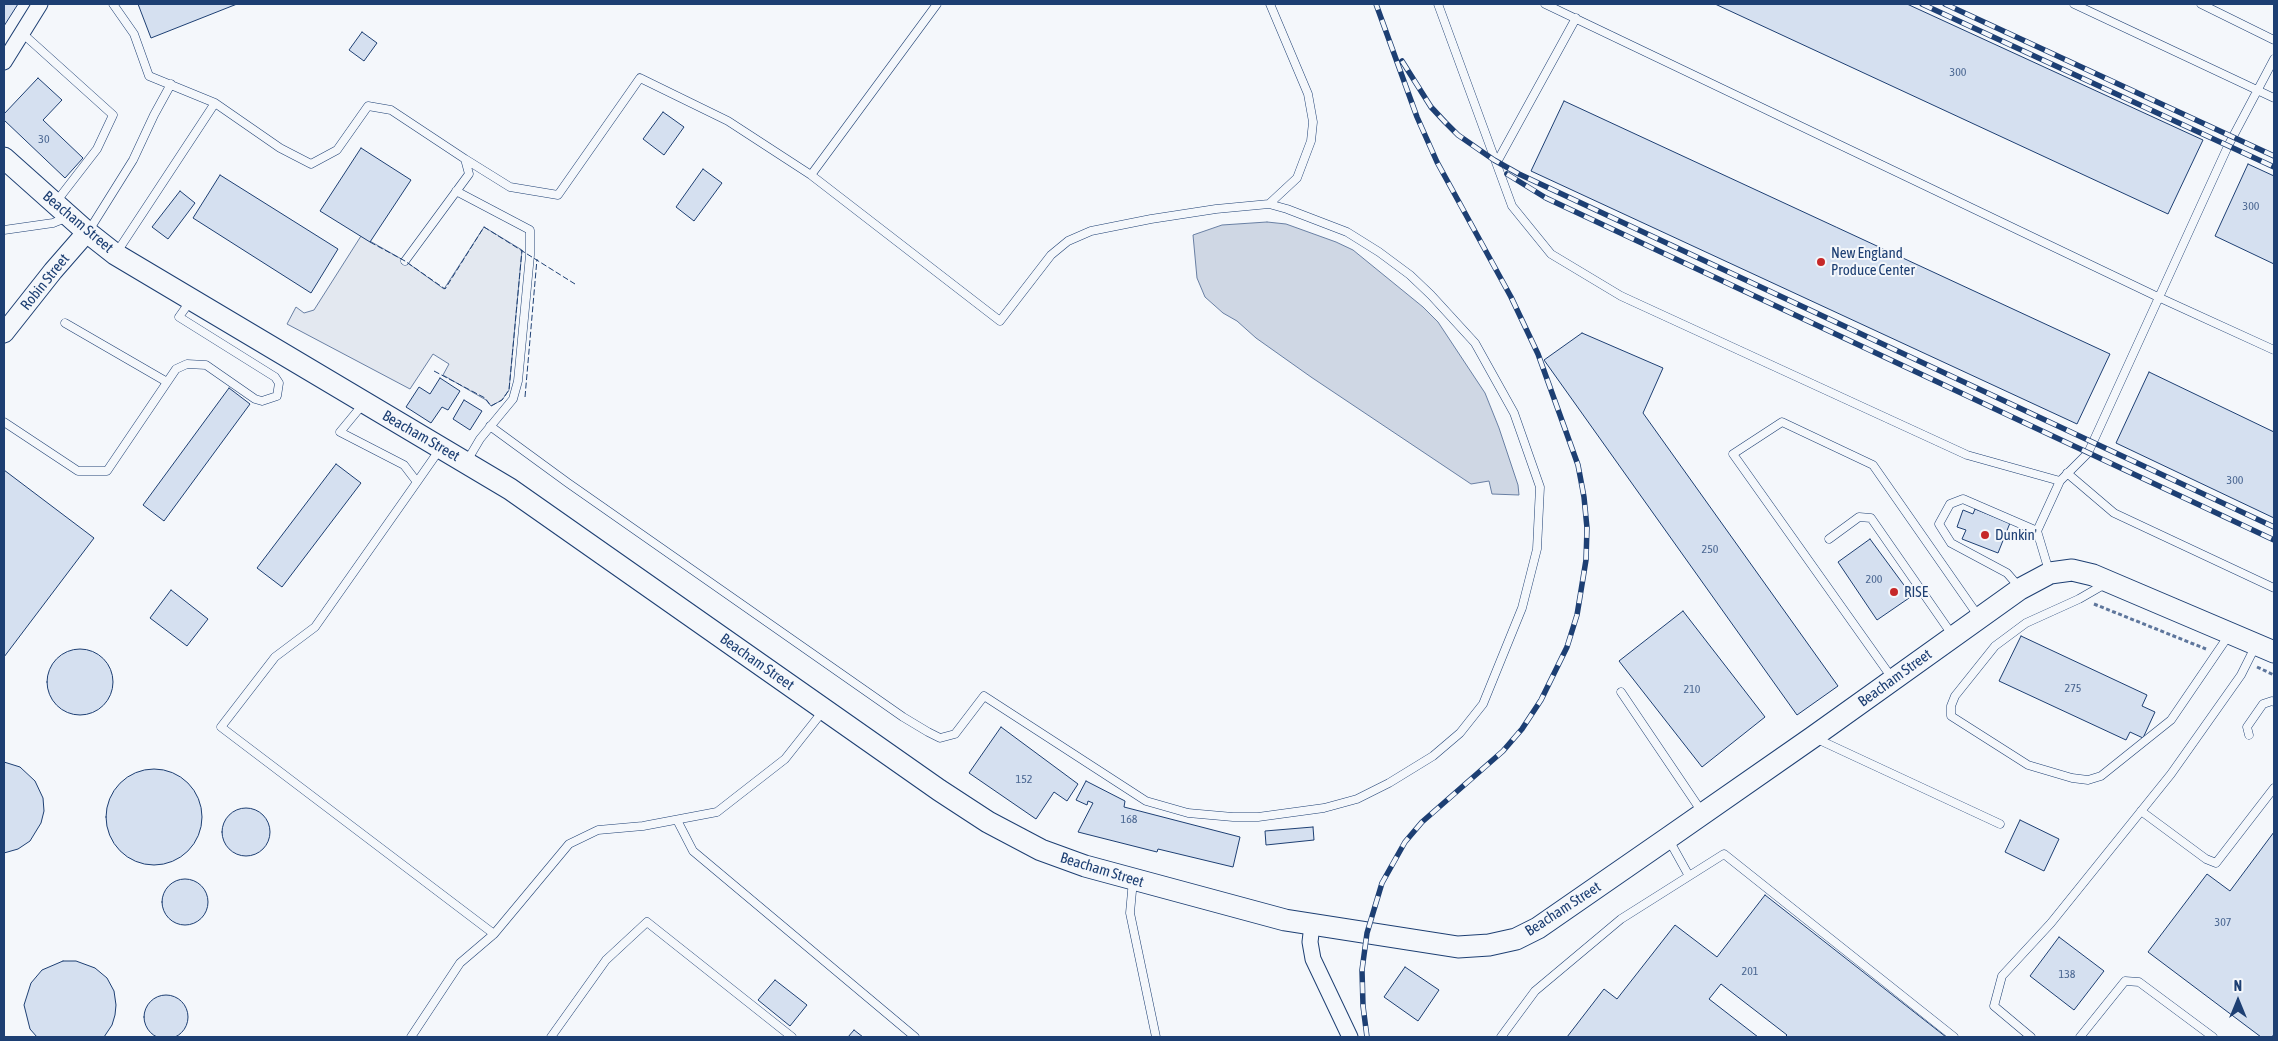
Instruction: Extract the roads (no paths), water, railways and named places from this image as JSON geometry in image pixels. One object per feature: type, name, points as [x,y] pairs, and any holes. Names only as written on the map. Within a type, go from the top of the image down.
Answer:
[{"type":"main road","name":"Beacham Street","points":[[4,158],[62,210],[116,254],[535,505],[946,794],[1009,834],[1062,859],[1260,914],[1312,925],[1458,947],[1489,946],[1505,942],[1538,928],[1813,737],[1979,617],[2020,589],[2050,573],[2072,570],[2093,575],[2266,648]]},
{"type":"street","points":[[4,62],[40,4]]},
{"type":"street","name":"Robin Street","points":[[4,333],[53,271],[88,232]]},
{"type":"street","points":[[1312,925],[1310,942],[1313,959],[1350,1037]]},
{"type":"lane","points":[[113,4],[134,34],[149,76],[215,103],[280,148],[311,164],[337,150],[368,106],[391,110],[510,187],[558,195],[640,78],[728,121],[811,175],[1000,322],[1051,255],[1068,241],[1091,231],[1143,220],[1216,209],[1269,204],[1347,232],[1410,275],[1454,318],[1476,343],[1500,384],[1514,413],[1540,487],[1537,549],[1522,608],[1483,704],[1460,732],[1414,769],[1357,799],[1324,808],[1283,815],[1233,817],[1188,813],[1146,801],[984,696],[955,734],[940,738],[928,732],[903,718],[584,495],[490,426]]},
{"type":"lane","points":[[811,175],[937,4]]},
{"type":"lane","points":[[1269,204],[1298,178],[1311,141],[1313,122],[1308,94],[1270,4]]},
{"type":"lane","points":[[1438,4],[1512,206],[1551,254],[1622,296],[1967,455],[2060,481]]},
{"type":"lane","points":[[1545,4],[2158,297],[2274,350]]},
{"type":"lane","points":[[2074,4],[2274,98]]},
{"type":"lane","points":[[2201,4],[2274,40]]},
{"type":"lane","points":[[1497,162],[1576,18]]},
{"type":"lane","points":[[4,230],[53,223],[97,149],[113,114],[22,33]]},
{"type":"lane","points":[[2050,573],[2037,531],[2060,481],[2088,453],[2228,146],[2274,59]]},
{"type":"lane","points":[[88,232],[133,160],[171,84]]},
{"type":"lane","points":[[116,254],[215,103]]},
{"type":"lane","points":[[405,261],[469,174],[465,159]]},
{"type":"lane","points":[[456,192],[530,230],[530,255],[518,381],[513,399],[480,439],[466,462]]},
{"type":"lane","points":[[4,422],[78,471],[107,471],[176,369],[182,366],[187,364],[206,365],[255,399],[262,401],[270,400],[277,396],[279,383],[275,377],[179,317],[191,300]]},
{"type":"lane","points":[[65,323],[167,382]]},
{"type":"lane","points":[[364,403],[340,432],[404,465],[417,482]]},
{"type":"lane","points":[[1893,680],[1733,454],[1782,422],[1873,465],[1979,617]]},
{"type":"lane","points":[[441,448],[315,627],[275,657],[221,727],[494,934]]},
{"type":"lane","points":[[2067,473],[2114,513],[2274,588]]},
{"type":"lane","points":[[2020,589],[2007,573],[1995,565],[1951,543],[1939,524],[1950,504],[1963,500],[2037,531]]},
{"type":"lane","points":[[1829,539],[1859,517],[1871,518],[1953,636]]},
{"type":"lane","points":[[2108,582],[2079,599],[2026,623],[1995,646],[1955,696],[1951,706],[1951,716],[2028,765],[2072,778],[2088,780],[2101,776],[2171,720],[2230,633]]},
{"type":"lane","points":[[2031,1037],[1994,1006],[2002,976],[2050,923],[2142,811],[2193,743],[2248,664],[2266,648]]},
{"type":"lane","points":[[1621,692],[1703,814]]},
{"type":"lane","points":[[2249,735],[2247,727],[2264,704],[2274,702]]},
{"type":"lane","points":[[411,1037],[460,963],[494,934],[569,844],[598,830],[644,826],[717,812],[785,759],[824,709]]},
{"type":"lane","points":[[1813,737],[2000,824]]},
{"type":"lane","points":[[2142,811],[2206,859],[2216,862],[2274,788]]},
{"type":"lane","points":[[677,820],[693,851],[915,1037]]},
{"type":"lane","points":[[1668,838],[1689,876]]},
{"type":"lane","points":[[1501,1037],[1535,991],[1621,919],[1724,854],[1954,1037]]},
{"type":"lane","points":[[1133,880],[1130,913],[1156,1037]]},
{"type":"lane","points":[[551,1037],[606,960],[647,922],[792,1037]]},
{"type":"lane","points":[[2080,1037],[2125,981],[2139,982],[2214,1037]]},
{"type":"railway","points":[[1367,1037],[1363,1006],[1362,970],[1367,933],[1382,883],[1405,842],[1422,822],[1503,751],[1522,729],[1541,700],[1567,647],[1577,615],[1586,560],[1587,528],[1578,465],[1538,354],[1511,297],[1437,162],[1417,117],[1376,4]]},
{"type":"railway","points":[[1922,4],[2274,167]]},
{"type":"railway","points":[[1945,4],[2274,156]]},
{"type":"railway","points":[[1402,61],[1431,107],[1458,135],[1494,160],[1519,174],[2274,527]]},
{"type":"railway","points":[[1507,174],[1546,198],[2274,540]]},
{"type":"place","name":"New England Produce Center","points":[[1821,262]]},
{"type":"place","name":"Dunkin'","points":[[1985,535]]},
{"type":"place","name":"RISE","points":[[1894,592]]}]
